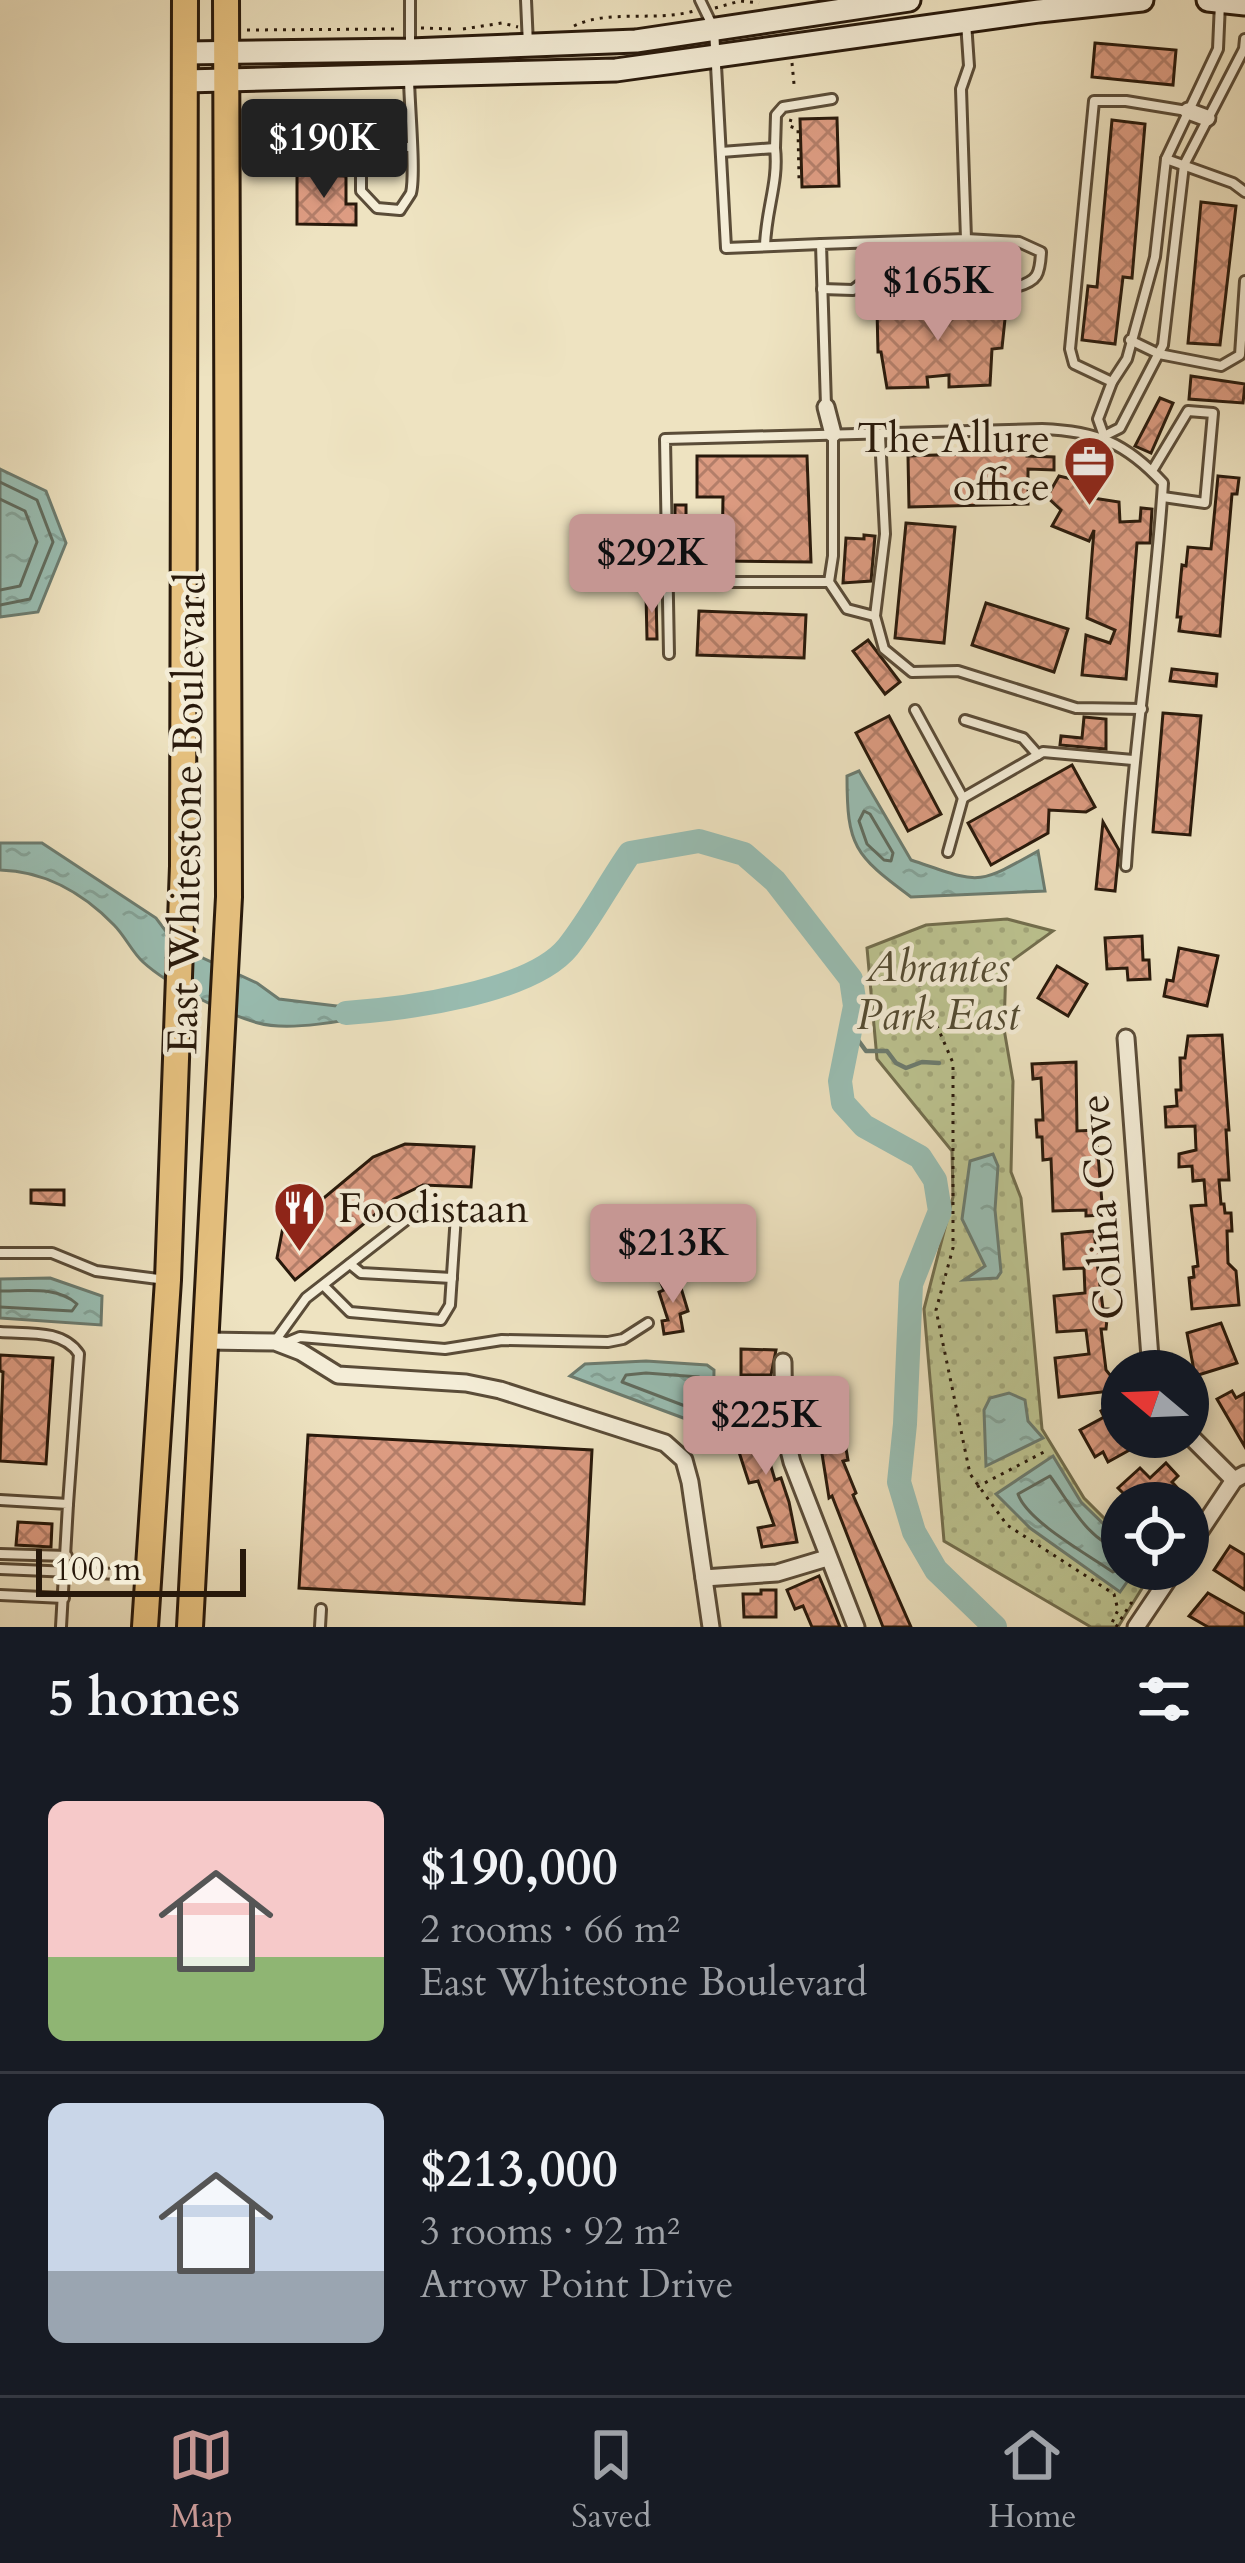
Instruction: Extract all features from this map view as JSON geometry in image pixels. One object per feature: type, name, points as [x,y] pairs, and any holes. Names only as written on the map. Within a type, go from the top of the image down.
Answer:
[{"type":"main road","name":"East Whitestone Boulevard","points":[[145,1627],[168,1280],[183,866],[185,0]]},
{"type":"main road","name":"East Whitestone Boulevard","points":[[190,1627],[229,897],[226,0]]},
{"type":"street","points":[[185,81],[227,66],[523,37],[637,40],[909,0]]},
{"type":"street","points":[[185,53],[227,66],[409,75],[554,74],[714,59],[1142,0]]},
{"type":"street","points":[[1208,0],[1245,4]]},
{"type":"street","points":[[1188,111],[1207,118]]},
{"type":"street","points":[[826,407],[832,434]]},
{"type":"street","name":"Colina Cove","points":[[1126,1039],[1149,1350]]},
{"type":"street","points":[[206,1341],[278,1344],[338,1376],[483,1387],[665,1443],[684,1460],[690,1482],[711,1627]]},
{"type":"street","points":[[783,1362],[784,1430],[826,1558],[856,1627]]},
{"type":"street","points":[[1209,1452],[1239,1477],[1209,1519]]},
{"type":"street","points":[[704,1578],[777,1573],[826,1558]]},
{"type":"street","points":[[1136,1627],[1161,1590]]},
{"type":"lane","points":[[410,0],[410,50]]},
{"type":"lane","points":[[523,37],[526,0]]},
{"type":"lane","points":[[700,0],[714,28],[727,248],[966,238],[1032,245],[1041,252],[1040,273],[1033,283],[1016,287],[1000,280],[863,281],[853,290],[822,289]]},
{"type":"lane","points":[[1104,436],[1098,419],[1126,359],[1155,257],[1166,159],[1218,49],[1220,1]]},
{"type":"lane","points":[[965,22],[968,67],[961,89],[966,238]]},
{"type":"lane","points":[[1104,436],[1120,428],[1163,345],[1184,165],[1245,39]]},
{"type":"lane","points":[[362,146],[361,191],[377,208],[400,210],[411,194],[409,75]]},
{"type":"lane","points":[[765,246],[767,199],[777,179],[776,115],[783,107],[832,99]]},
{"type":"lane","points":[[1112,382],[1074,364],[1070,349],[1094,101],[1188,111]]},
{"type":"lane","points":[[295,145],[410,147]]},
{"type":"lane","points":[[720,152],[775,148]]},
{"type":"lane","points":[[1166,159],[1233,183],[1245,192]]},
{"type":"lane","points":[[821,244],[826,407]]},
{"type":"lane","points":[[1130,340],[1159,354],[1221,366],[1240,355],[1245,281]]},
{"type":"lane","points":[[1152,471],[1188,411],[1213,413],[1205,503],[1162,496]]},
{"type":"lane","points":[[669,654],[665,439],[1042,429],[1104,436],[1163,483],[1126,866]]},
{"type":"lane","points":[[832,434],[830,582],[847,609],[875,616]]},
{"type":"lane","points":[[880,436],[885,534],[875,616],[884,649],[912,672],[958,671],[1076,708],[1142,709]]},
{"type":"lane","points":[[670,582],[830,582]]},
{"type":"lane","points":[[915,710],[963,798],[948,852]]},
{"type":"lane","points":[[965,720],[1023,738],[1038,755]]},
{"type":"lane","points":[[963,798],[1038,755],[1133,760]]},
{"type":"lane","points":[[278,1344],[286,1321],[323,1285],[410,1217],[456,1215],[450,1305],[441,1320],[350,1312],[323,1285]]},
{"type":"lane","points":[[0,1253],[52,1253],[96,1271],[168,1280]]},
{"type":"lane","points":[[350,1264],[361,1273],[452,1278]]},
{"type":"lane","points":[[278,1344],[300,1336],[445,1349],[502,1340],[608,1342],[623,1339],[648,1323]]},
{"type":"lane","points":[[0,1332],[59,1337],[79,1354],[62,1627]]},
{"type":"lane","points":[[0,1500],[68,1504]]},
{"type":"lane","points":[[0,1554],[67,1556]]},
{"type":"lane","points":[[0,1569],[148,1575]]},
{"type":"lane","points":[[0,1595],[65,1598]]},
{"type":"lane","points":[[320,1627],[321,1609]]},
{"type":"path","points":[[564,30],[588,19],[671,17],[692,11]]},
{"type":"path","points":[[425,28],[460,30],[502,22],[523,37]]},
{"type":"path","points":[[253,30],[396,29]]},
{"type":"path","points":[[792,63],[794,84]]},
{"type":"path","points":[[799,115],[789,122],[798,129],[799,179]]},
{"type":"path","points":[[919,984],[953,1064],[953,1249],[936,1310],[970,1474],[1007,1525],[1114,1594],[1118,1610],[1109,1627]]},
{"type":"path","points":[[976,1487],[1044,1452]]},
{"type":"green space","name":"Abrantes Park East","points":[[1007,919],[1053,931],[1006,965],[1004,1029],[1013,1081],[1011,1172],[1021,1198],[1042,1429],[1084,1498],[1101,1515],[1101,1590],[1141,1590],[1118,1627],[1091,1627],[944,1541],[924,1309],[953,1197],[952,1151],[877,1059],[867,948],[926,925]]},
{"type":"water","points":[[0,469],[46,491],[66,543],[38,612],[0,617]]},
{"type":"water","points":[[859,771],[911,860],[976,878],[1038,851],[1045,891],[911,897],[866,859],[852,834],[847,776]]},
{"type":"water","points":[[0,843],[42,843],[156,918],[177,946],[257,983],[279,999],[378,1011],[301,1026],[258,1023],[230,1013],[154,971],[114,925],[76,894],[47,879],[0,870]]},
{"type":"water","points":[[993,1154],[998,1166],[995,1210],[1001,1272],[997,1278],[964,1280],[985,1266],[962,1219],[970,1161]]},
{"type":"water","points":[[50,1278],[102,1296],[101,1325],[0,1318],[0,1279]]},
{"type":"water","points":[[585,1364],[707,1365],[714,1370],[713,1429],[570,1376]]},
{"type":"water","points":[[1009,1393],[1025,1400],[1028,1421],[1043,1438],[986,1466],[984,1410],[990,1398]]},
{"type":"water","points":[[1053,1456],[1081,1502],[1101,1522],[1101,1578],[1030,1528],[996,1494]]},
{"type":"building","points":[[1095,43],[1176,50],[1173,85],[1092,77]]},
{"type":"building","points":[[837,118],[839,186],[802,187],[800,119]]},
{"type":"building","points":[[1112,120],[1145,124],[1132,278],[1123,277],[1115,344],[1082,340],[1088,286],[1097,287]]},
{"type":"building","points":[[297,175],[346,176],[346,204],[356,204],[356,225],[297,224]]},
{"type":"building","points":[[1201,202],[1236,206],[1220,345],[1188,343]]},
{"type":"building","points":[[968,301],[968,311],[983,310],[983,315],[1005,319],[1002,348],[992,349],[990,385],[949,387],[949,375],[927,377],[928,387],[887,388],[878,352],[877,309]]},
{"type":"building","points":[[1191,376],[1245,384],[1243,403],[1189,399]]},
{"type":"building","points":[[1160,398],[1173,403],[1151,453],[1135,446]]},
{"type":"building","points":[[1027,452],[1027,456],[1054,457],[1054,470],[1028,469],[1028,504],[909,507],[908,456]]},
{"type":"building","points":[[697,456],[807,456],[811,562],[722,561],[723,497],[697,497]]},
{"type":"building","points":[[1059,476],[1097,485],[1093,498],[1119,502],[1120,522],[1140,521],[1141,508],[1152,509],[1150,543],[1137,543],[1126,679],[1082,675],[1086,635],[1110,643],[1115,630],[1087,618],[1094,530],[1089,541],[1052,526],[1061,510],[1047,497]]},
{"type":"building","points":[[1218,476],[1239,478],[1237,494],[1232,494],[1220,636],[1179,631],[1181,617],[1177,617],[1188,547],[1211,549]]},
{"type":"building","points":[[675,505],[686,505],[686,550],[675,550]]},
{"type":"building","points":[[906,523],[955,527],[944,643],[895,638]]},
{"type":"building","points":[[864,535],[875,536],[871,581],[843,583],[846,538],[864,539]]},
{"type":"building","points":[[646,594],[656,594],[657,639],[647,639]]},
{"type":"building","points":[[986,603],[1068,629],[1054,672],[972,645]]},
{"type":"building","points":[[699,611],[806,615],[804,658],[697,655]]},
{"type":"building","points":[[868,640],[900,682],[885,694],[853,651]]},
{"type":"building","points":[[1172,669],[1217,674],[1216,686],[1170,681]]},
{"type":"building","points":[[1163,713],[1201,716],[1190,835],[1153,832]]},
{"type":"building","points":[[889,716],[941,814],[908,831],[856,733]]},
{"type":"building","points":[[1084,717],[1106,719],[1106,749],[1060,745],[1061,736],[1082,738]]},
{"type":"building","points":[[1072,765],[1095,807],[1086,812],[1049,810],[1048,833],[991,865],[968,823]]},
{"type":"building","points":[[1103,822],[1119,850],[1115,891],[1096,889]]},
{"type":"building","points":[[1142,936],[1150,979],[1128,980],[1127,968],[1107,969],[1105,938]]},
{"type":"building","points":[[1179,948],[1218,956],[1207,1006],[1164,996],[1167,980],[1173,981]]},
{"type":"building","points":[[1057,966],[1087,984],[1068,1016],[1038,998]]},
{"type":"building","points":[[1222,1035],[1229,1180],[1219,1180],[1221,1204],[1225,1213],[1231,1213],[1228,1263],[1236,1271],[1239,1305],[1192,1309],[1189,1278],[1198,1266],[1191,1206],[1206,1205],[1204,1180],[1193,1181],[1192,1166],[1179,1167],[1179,1154],[1196,1150],[1195,1126],[1166,1127],[1165,1107],[1177,1106],[1180,1058],[1185,1058],[1188,1036]]},
{"type":"building","points":[[1076,1062],[1077,1131],[1096,1130],[1103,1215],[1086,1216],[1086,1210],[1053,1211],[1051,1159],[1043,1160],[1042,1137],[1037,1137],[1036,1120],[1043,1120],[1041,1078],[1033,1079],[1032,1064]]},
{"type":"building","points":[[405,1144],[474,1147],[471,1187],[423,1185],[394,1199],[295,1280],[277,1258],[284,1222],[296,1209],[301,1217],[373,1157]]},
{"type":"building","points":[[31,1190],[64,1190],[64,1205],[31,1203]]},
{"type":"building","points":[[1094,1231],[1096,1250],[1100,1249],[1101,1262],[1097,1262],[1103,1309],[1108,1309],[1106,1329],[1101,1329],[1101,1392],[1059,1397],[1055,1358],[1089,1354],[1086,1330],[1057,1332],[1054,1296],[1085,1293],[1084,1268],[1064,1269],[1062,1234]]},
{"type":"building","points":[[678,1278],[688,1311],[680,1314],[683,1331],[664,1334],[662,1321],[668,1320],[659,1292],[664,1290],[661,1283]]},
{"type":"building","points":[[1221,1323],[1237,1363],[1209,1372],[1209,1350],[1190,1350],[1187,1333]]},
{"type":"building","points":[[741,1349],[776,1350],[771,1375],[741,1375]]},
{"type":"building","points":[[0,1355],[53,1358],[46,1464],[0,1461]]},
{"type":"building","points":[[1232,1391],[1236,1398],[1245,1393],[1245,1447],[1217,1399]]},
{"type":"building","points":[[766,1404],[766,1433],[761,1433],[775,1480],[781,1478],[789,1502],[797,1542],[762,1547],[758,1528],[774,1525],[758,1481],[749,1483],[739,1452],[744,1450],[744,1405]]},
{"type":"building","points":[[1101,1419],[1101,1453],[1095,1457],[1080,1430]]},
{"type":"building","points":[[308,1435],[592,1450],[584,1604],[299,1588]]},
{"type":"building","points":[[844,1437],[848,1460],[843,1461],[853,1495],[911,1627],[883,1627],[832,1496],[829,1498],[820,1441]]},
{"type":"building","points":[[1166,1463],[1178,1476],[1172,1482],[1125,1482],[1140,1468],[1150,1478]]},
{"type":"building","points":[[18,1522],[52,1524],[51,1547],[16,1545]]},
{"type":"building","points":[[1230,1546],[1245,1555],[1245,1590],[1214,1570]]},
{"type":"building","points":[[819,1576],[840,1627],[812,1627],[803,1606],[795,1609],[787,1590]]},
{"type":"building","points":[[761,1590],[776,1590],[776,1617],[744,1617],[743,1594],[761,1594]]},
{"type":"building","points":[[1208,1593],[1245,1614],[1245,1627],[1208,1627],[1189,1616]]},
{"type":"waterway","points":[[346,1013],[464,996],[550,963],[568,947],[630,853],[699,841],[744,854],[775,881],[851,979],[855,1006],[840,1081],[843,1103],[864,1126],[920,1157],[935,1180],[940,1211],[911,1284],[899,1482],[914,1532],[936,1570],[995,1627]]},
{"type":"waterway","points":[[850,1029],[866,1051],[887,1051],[906,1068],[939,1063]]},
{"type":"place","name":"The Allure office","points":[[1089,508]]},
{"type":"place","name":"Foodistaan","points":[[299,1254]]}]
